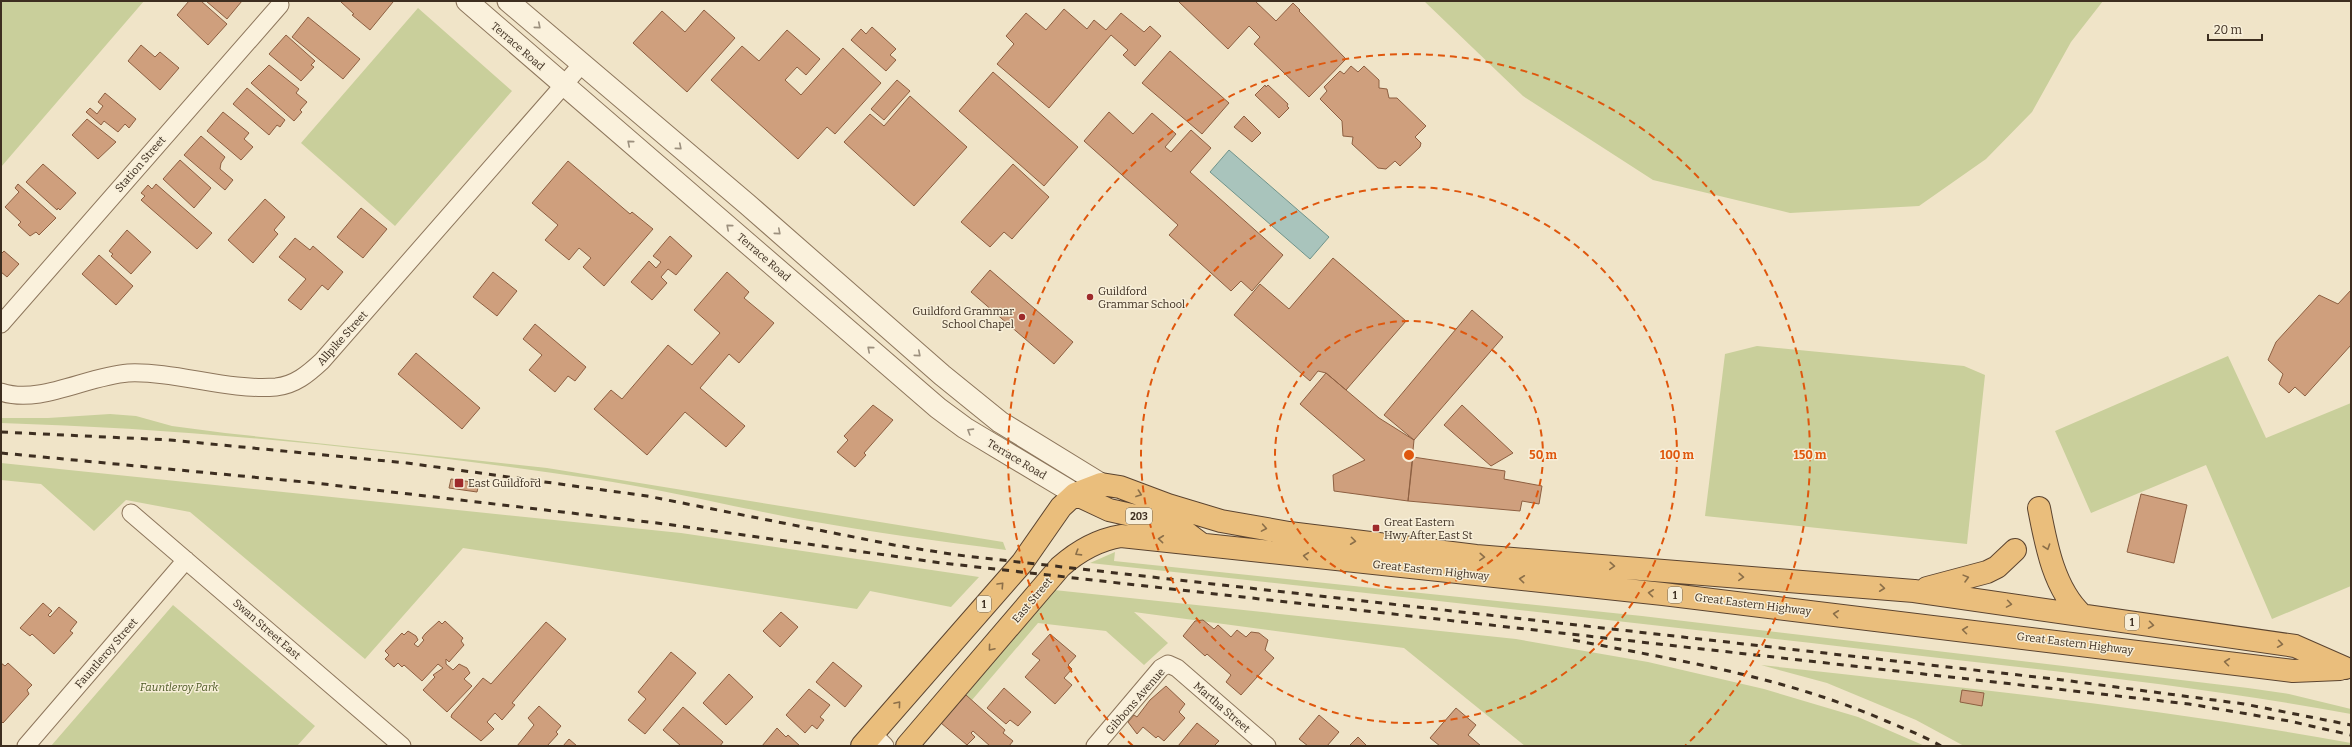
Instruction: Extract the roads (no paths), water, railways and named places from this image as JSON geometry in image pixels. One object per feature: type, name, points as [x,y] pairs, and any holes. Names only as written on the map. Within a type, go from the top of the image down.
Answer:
[{"type":"highway","name":"1","points":[[874,742],[1022,563],[1058,511],[1076,494],[1101,484]]},
{"type":"highway","name":"Great Eastern Highway","points":[[1101,484],[1120,488],[1168,505],[1221,520],[1314,536],[1476,556],[1914,591],[2295,646],[2348,669]]},
{"type":"highway","name":"203","points":[[1076,494],[1109,510],[1176,525],[1200,543]]},
{"type":"highway","points":[[2039,508],[2045,540],[2059,581],[2068,600],[2082,615]]},
{"type":"highway","name":"East Street","points":[[907,746],[1053,575],[1076,553],[1093,544],[1121,536],[1200,543]]},
{"type":"highway","name":"Great Eastern Highway","points":[[1200,543],[1679,596],[2293,671],[2348,669]]},
{"type":"highway","points":[[1914,591],[1987,572],[1997,567],[2015,550]]},
{"type":"street","name":"Terrace Road","points":[[467,1],[938,408],[965,428],[1076,494]]},
{"type":"street","name":"Terrace Road","points":[[508,1],[747,204],[942,375],[1000,422],[1101,484]]},
{"type":"street","name":"Station Street","points":[[1,324],[280,5]]},
{"type":"street","name":"Allpike Street","points":[[1,392],[9,395],[36,395],[98,378],[129,373],[247,386],[276,387],[292,383],[308,375],[322,361],[582,64]]},
{"type":"street","name":"Swan Street East","points":[[131,513],[402,746]]},
{"type":"street","name":"Fauntleroy Street","points":[[26,746],[186,560]]},
{"type":"street","name":"Gibbons Avenue","points":[[1095,746],[1161,668],[1168,664],[1177,668]]},
{"type":"street","name":"Martha Street","points":[[1177,668],[1267,746]]},
{"type":"water","points":[[1229,150],[1329,237],[1310,259],[1210,172]]},
{"type":"railway","points":[[1,432],[170,440],[407,463],[647,496],[894,545],[957,555],[2063,680],[2244,704],[2351,725]]},
{"type":"railway","points":[[1,453],[315,483],[665,524],[942,563],[2189,704],[2289,721],[2351,735]]},
{"type":"railway","points":[[1573,640],[1693,663],[1810,693],[1848,706],[1928,739],[1941,746]]},
{"type":"place","name":"Guildford Grammar School","points":[[1090,297]]},
{"type":"place","name":"Guildford Grammar School Chapel","points":[[1022,317]]},
{"type":"place","name":"East Guildford","points":[[459,483]]},
{"type":"place","name":"Great Eastern Hwy After East St","points":[[1376,528]]},
{"type":"park label","name":"Fauntleroy Park","points":[[179,687]]}]
